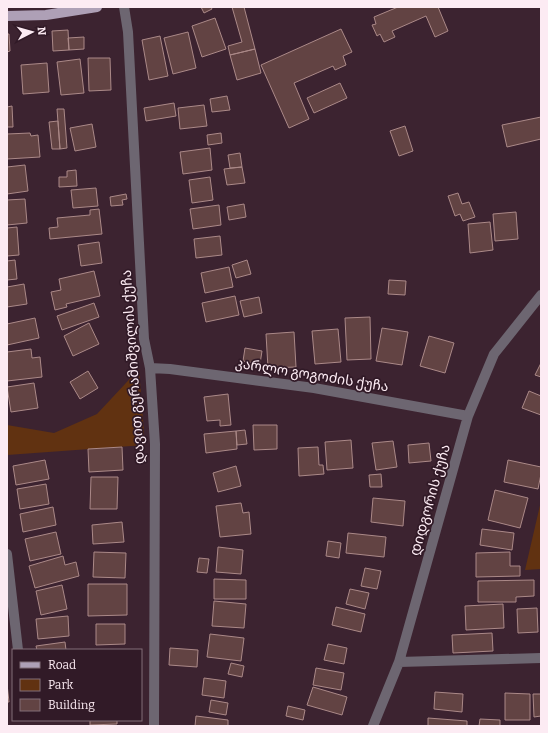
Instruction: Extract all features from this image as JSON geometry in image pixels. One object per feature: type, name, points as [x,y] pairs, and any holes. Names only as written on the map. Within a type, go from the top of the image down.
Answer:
[{"type":"main road","points":[[7,16],[46,15],[97,7]]},
{"type":"street","name":"დავით გურამიშვილის ქუჩა","points":[[124,7],[128,32],[144,339],[150,368],[155,444],[154,726]]},
{"type":"street","name":"დიდგორის ქუჩა","points":[[373,726],[399,662],[468,416],[494,354],[541,294]]},
{"type":"street","name":"კარლო გოგოძის ქუჩა","points":[[150,368],[170,368],[314,388],[468,416]]},
{"type":"street","points":[[7,554],[18,649]]},
{"type":"street","points":[[399,662],[541,658]]},
{"type":"green space","points":[[139,369],[145,445],[7,455],[7,425],[54,433],[97,414]]},
{"type":"green space","points":[[541,501],[541,569],[525,570]]},
{"type":"building","points":[[201,7],[211,7],[212,9],[204,13]]},
{"type":"building","points":[[232,7],[244,7],[255,49],[230,55],[228,46],[242,42]]},
{"type":"building","points":[[398,7],[438,7],[448,31],[435,37],[426,16],[392,31],[395,37],[384,42],[380,34],[377,36],[372,25],[376,24],[374,17]]},
{"type":"building","points":[[215,18],[226,49],[202,57],[192,26]]},
{"type":"building","points":[[341,29],[352,52],[343,56],[346,65],[335,70],[333,66],[294,83],[309,119],[289,128],[261,65]]},
{"type":"building","points":[[68,30],[69,50],[53,51],[52,31]]},
{"type":"building","points":[[188,32],[196,68],[173,74],[164,38]]},
{"type":"building","points":[[7,34],[9,34],[10,51],[7,52]]},
{"type":"building","points":[[160,36],[168,76],[149,80],[142,40]]},
{"type":"building","points":[[84,37],[84,49],[69,50],[68,38]]},
{"type":"building","points":[[255,49],[261,73],[237,80],[230,55]]},
{"type":"building","points":[[88,58],[110,58],[111,90],[89,91]]},
{"type":"building","points":[[80,59],[84,93],[61,95],[57,62]]},
{"type":"building","points":[[47,63],[49,92],[23,94],[21,65]]},
{"type":"building","points":[[340,83],[347,98],[314,113],[307,98]]},
{"type":"building","points":[[227,96],[230,110],[212,112],[210,99]]},
{"type":"building","points":[[174,103],[176,116],[146,121],[144,108]]},
{"type":"building","points":[[204,105],[207,126],[180,129],[178,108]]},
{"type":"building","points":[[12,106],[13,127],[7,127],[7,107]]},
{"type":"building","points":[[57,109],[64,109],[67,148],[60,149]]},
{"type":"building","points":[[541,117],[541,139],[507,147],[502,125]]},
{"type":"building","points":[[58,121],[60,149],[52,149],[49,122]]},
{"type":"building","points":[[92,124],[96,147],[75,151],[70,128]]},
{"type":"building","points":[[405,126],[413,151],[399,156],[390,131]]},
{"type":"building","points":[[30,133],[31,136],[38,135],[40,157],[7,159],[7,134]]},
{"type":"building","points":[[221,133],[222,143],[208,145],[207,135]]},
{"type":"building","points":[[210,148],[212,170],[183,174],[180,152]]},
{"type":"building","points":[[240,153],[242,167],[230,168],[228,155]]},
{"type":"building","points":[[25,165],[28,191],[7,194],[7,167]]},
{"type":"building","points":[[242,167],[245,183],[227,185],[224,169]]},
{"type":"building","points":[[76,170],[77,186],[59,187],[59,177],[67,177],[67,171]]},
{"type":"building","points":[[210,177],[213,200],[192,203],[189,180]]},
{"type":"building","points":[[96,188],[98,206],[73,208],[71,190]]},
{"type":"building","points":[[458,193],[462,204],[469,202],[475,217],[463,221],[460,214],[455,216],[448,196]]},
{"type":"building","points":[[126,194],[127,199],[122,200],[123,205],[111,206],[110,197]]},
{"type":"building","points":[[25,199],[27,223],[7,225],[7,200]]},
{"type":"building","points":[[244,204],[246,217],[229,220],[227,207]]},
{"type":"building","points":[[219,205],[221,225],[193,229],[190,209]]},
{"type":"building","points":[[99,209],[102,234],[50,239],[49,228],[58,227],[57,218],[90,215],[90,210]]},
{"type":"building","points":[[516,212],[518,239],[495,241],[493,214]]},
{"type":"building","points":[[490,222],[493,250],[470,253],[468,224]]},
{"type":"building","points":[[17,227],[19,255],[7,256],[7,228]]},
{"type":"building","points":[[220,236],[222,255],[196,258],[194,239]]},
{"type":"building","points":[[99,242],[102,263],[81,266],[78,245]]},
{"type":"building","points":[[15,260],[17,279],[7,280],[7,261]]},
{"type":"building","points":[[247,260],[251,274],[236,278],[232,265]]},
{"type":"building","points":[[229,267],[233,287],[205,293],[201,273]]},
{"type":"building","points":[[94,271],[100,296],[66,304],[67,307],[55,310],[51,292],[61,290],[59,279]]},
{"type":"building","points":[[389,280],[406,281],[405,295],[388,294]]},
{"type":"building","points":[[24,284],[27,304],[7,307],[7,287]]},
{"type":"building","points":[[235,296],[239,315],[206,322],[202,303]]},
{"type":"building","points":[[259,297],[262,313],[244,317],[240,301]]},
{"type":"building","points":[[94,303],[99,317],[62,330],[57,316]]},
{"type":"building","points":[[370,317],[371,359],[347,360],[345,318]]},
{"type":"building","points":[[35,318],[39,338],[7,345],[7,324]]},
{"type":"building","points":[[89,323],[99,344],[73,356],[64,336]]},
{"type":"building","points":[[382,328],[408,332],[402,365],[376,361]]},
{"type":"building","points":[[338,329],[341,362],[315,364],[312,331]]},
{"type":"building","points":[[294,332],[296,367],[268,368],[266,334]]},
{"type":"building","points":[[429,336],[454,343],[445,373],[420,366]]},
{"type":"building","points":[[245,348],[262,351],[260,364],[243,361]]},
{"type":"building","points":[[31,349],[32,358],[40,357],[42,377],[7,381],[7,352]]},
{"type":"building","points":[[541,363],[541,377],[535,375]]},
{"type":"building","points":[[88,371],[98,388],[80,399],[70,382]]},
{"type":"building","points":[[34,383],[38,408],[11,412],[7,387]]},
{"type":"building","points":[[529,391],[541,396],[541,415],[522,408]]},
{"type":"building","points":[[228,394],[231,425],[220,426],[220,420],[207,421],[204,397]]},
{"type":"building","points":[[253,425],[277,425],[277,449],[254,450]]},
{"type":"building","points":[[245,430],[247,444],[237,445],[236,431]]},
{"type":"building","points":[[236,431],[237,449],[206,453],[204,434]]},
{"type":"building","points":[[351,440],[353,468],[327,470],[325,442]]},
{"type":"building","points":[[393,441],[397,467],[376,470],[372,443]]},
{"type":"building","points":[[429,443],[431,461],[409,463],[408,445]]},
{"type":"building","points":[[122,447],[123,470],[89,472],[88,449]]},
{"type":"building","points":[[318,447],[319,465],[323,465],[324,474],[299,476],[298,448]]},
{"type":"building","points":[[45,460],[49,479],[16,485],[13,466]]},
{"type":"building","points":[[508,460],[541,467],[538,489],[504,482]]},
{"type":"building","points":[[236,466],[241,486],[218,492],[213,473]]},
{"type":"building","points":[[381,474],[382,487],[370,487],[369,475]]},
{"type":"building","points":[[91,477],[118,477],[117,509],[90,509]]},
{"type":"building","points":[[46,484],[49,504],[20,509],[17,489]]},
{"type":"building","points":[[495,490],[528,498],[520,528],[488,520]]},
{"type":"building","points":[[373,498],[405,501],[403,526],[371,522]]},
{"type":"building","points":[[241,503],[243,513],[249,512],[251,534],[220,537],[216,506]]},
{"type":"building","points":[[53,507],[56,525],[23,532],[20,514]]},
{"type":"building","points":[[122,522],[124,542],[93,544],[92,525]]},
{"type":"building","points":[[482,529],[514,533],[512,550],[480,545]]},
{"type":"building","points":[[56,532],[61,554],[30,561],[25,539]]},
{"type":"building","points":[[348,533],[386,537],[384,557],[346,553]]},
{"type":"building","points":[[328,541],[341,543],[339,558],[326,556]]},
{"type":"building","points":[[218,547],[243,550],[241,574],[216,572]]},
{"type":"building","points":[[94,552],[126,553],[125,578],[93,577]]},
{"type":"building","points":[[510,552],[510,566],[520,566],[520,576],[476,577],[476,553]]},
{"type":"building","points":[[63,556],[65,565],[76,562],[79,576],[35,588],[29,566]]},
{"type":"building","points":[[199,558],[209,559],[207,573],[197,572]]},
{"type":"building","points":[[365,568],[381,571],[377,589],[361,586]]},
{"type":"building","points":[[214,579],[246,580],[246,599],[214,599]]},
{"type":"building","points":[[534,580],[534,596],[516,597],[516,602],[478,602],[478,581]]},
{"type":"building","points":[[88,584],[127,584],[127,615],[88,616]]},
{"type":"building","points":[[62,585],[67,609],[41,615],[36,591]]},
{"type":"building","points":[[350,589],[369,593],[365,609],[346,604]]},
{"type":"building","points":[[214,601],[246,604],[244,628],[212,626]]},
{"type":"building","points":[[503,604],[504,628],[466,630],[465,606]]},
{"type":"building","points":[[336,607],[365,614],[361,632],[332,625]]},
{"type":"building","points":[[537,608],[538,632],[518,633],[517,609]]},
{"type":"building","points":[[68,616],[69,636],[38,639],[36,619]]},
{"type":"building","points":[[96,624],[125,624],[125,644],[96,645]]},
{"type":"building","points":[[492,633],[493,651],[453,653],[452,635]]},
{"type":"building","points":[[210,634],[244,638],[241,661],[207,657]]},
{"type":"building","points":[[65,642],[66,649],[37,649],[36,646]]},
{"type":"building","points":[[328,644],[347,648],[344,664],[324,660]]},
{"type":"building","points":[[170,648],[198,650],[197,667],[169,665]]},
{"type":"building","points":[[231,663],[244,666],[242,677],[228,674]]},
{"type":"building","points":[[316,668],[344,673],[341,690],[313,685]]},
{"type":"building","points":[[204,678],[226,681],[224,698],[202,695]]},
{"type":"building","points":[[7,684],[9,702],[7,702]]},
{"type":"building","points":[[313,687],[347,697],[342,715],[307,705]]},
{"type":"building","points":[[435,692],[463,694],[462,712],[434,709]]},
{"type":"building","points":[[505,693],[530,694],[530,720],[505,720]]},
{"type":"building","points":[[533,694],[541,694],[541,716],[534,717]]},
{"type":"building","points":[[211,700],[228,703],[226,715],[209,712]]},
{"type":"building","points":[[288,706],[305,710],[303,720],[286,716]]},
{"type":"building","points":[[196,716],[228,720],[228,726],[195,726]]},
{"type":"building","points":[[428,718],[467,721],[467,726],[428,726]]},
{"type":"building","points":[[480,719],[500,720],[500,726],[479,726]]},
{"type":"building","points":[[90,721],[117,721],[117,724],[90,725]]}]
